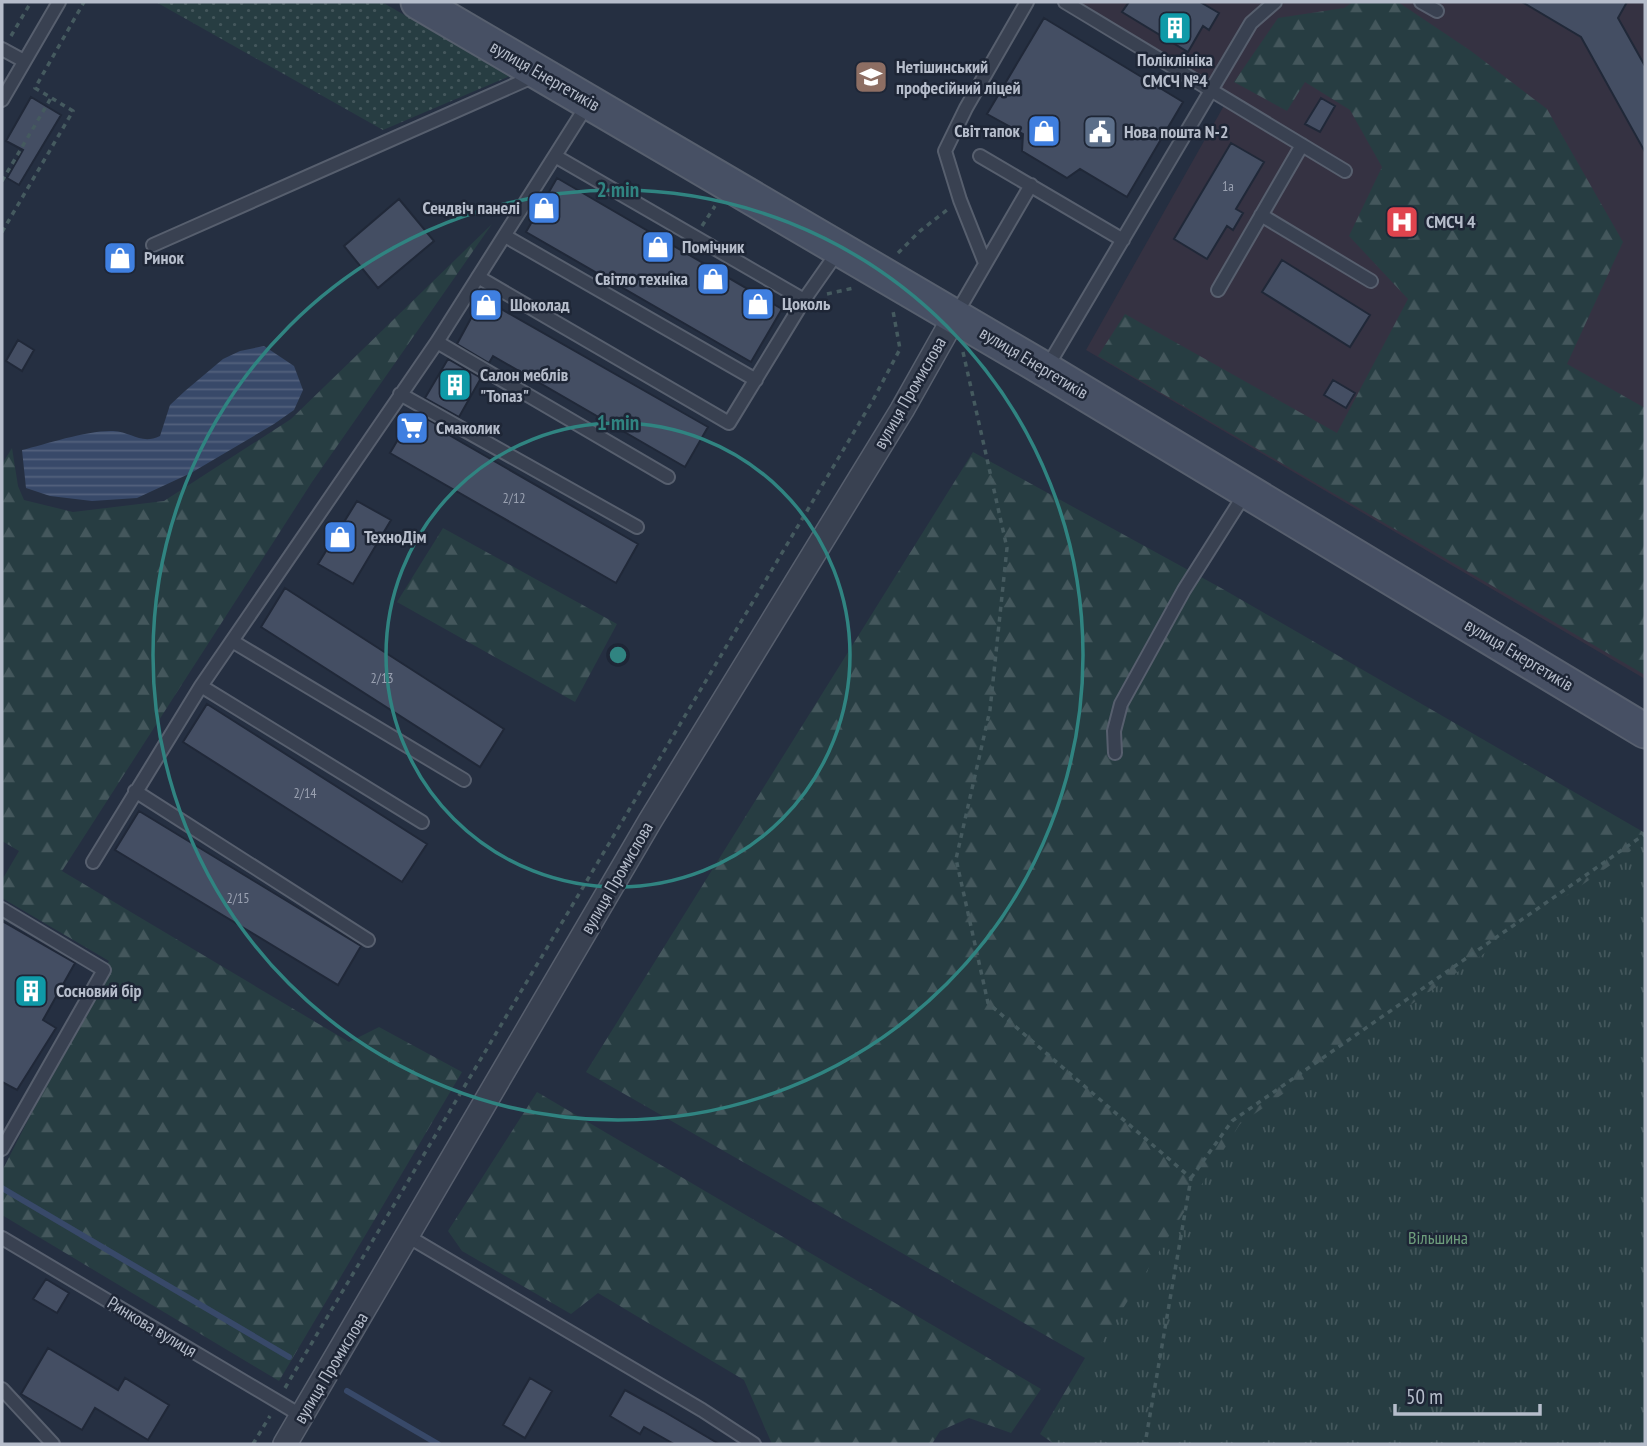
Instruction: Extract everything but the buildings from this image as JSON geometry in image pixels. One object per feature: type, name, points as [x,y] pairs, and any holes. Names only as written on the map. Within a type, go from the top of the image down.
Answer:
[{"type":"main road","name":"вулиця Енергетиків","points":[[418,2],[1046,370],[1645,731]]},
{"type":"street","name":"вулиця Промислова","points":[[285,1444],[409,1237],[650,821],[902,410],[955,316]]},
{"type":"lane","points":[[2,100],[59,2]]},
{"type":"lane","points":[[985,263],[960,200],[945,151],[966,108],[1027,2]]},
{"type":"lane","points":[[1065,2],[1345,171]]},
{"type":"lane","points":[[1046,370],[1251,23],[1275,2]]},
{"type":"lane","points":[[1421,2],[1437,11]]},
{"type":"lane","points":[[2,49],[24,61]]},
{"type":"lane","points":[[153,244],[540,73]]},
{"type":"lane","points":[[93,862],[201,686],[437,342],[589,102]]},
{"type":"lane","points":[[1218,290],[1302,145]]},
{"type":"lane","points":[[555,156],[804,300]]},
{"type":"lane","points":[[980,156],[1122,240]]},
{"type":"lane","points":[[955,316],[1031,185]]},
{"type":"lane","points":[[1261,215],[1371,281]]},
{"type":"lane","points":[[505,236],[756,380]]},
{"type":"lane","points":[[478,277],[729,423],[804,300],[839,250]]},
{"type":"lane","points":[[437,342],[668,477]]},
{"type":"lane","points":[[400,394],[637,527]]},
{"type":"lane","points":[[1115,752],[1114,731],[1121,704],[1184,590],[1246,491]]},
{"type":"lane","points":[[232,641],[464,780]]},
{"type":"lane","points":[[201,686],[422,822]]},
{"type":"lane","points":[[135,791],[368,940]]},
{"type":"lane","points":[[2,909],[104,970],[2,1149]]},
{"type":"lane","points":[[409,1237],[702,1410],[754,1444]]},
{"type":"lane","name":"Ринкова вулиця","points":[[2,1238],[302,1416]]},
{"type":"lane","points":[[2,1389],[53,1444]]},
{"type":"path","points":[[2,49],[31,2]]},
{"type":"path","points":[[2,232],[73,111],[35,88],[84,2]]},
{"type":"path","points":[[2,181],[51,98]]},
{"type":"path","points":[[896,255],[920,231],[960,200]]},
{"type":"path","points":[[804,300],[857,288]]},
{"type":"path","points":[[253,1444],[873,400],[900,349],[894,311],[884,305]]},
{"type":"path","points":[[955,316],[1007,548],[990,710],[956,859],[988,1003],[1191,1178]]},
{"type":"path","points":[[1144,1444],[1191,1178],[1232,1121],[1645,834]]},
{"type":"shaded area","name":"СМСЧ 4","points":[[1079,2],[1645,2],[1645,679],[1086,350],[1230,95]]},
{"type":"green space","points":[[156,2],[382,2],[510,76],[383,130]]},
{"type":"green space","points":[[1353,2],[1398,2],[1471,51],[1547,109],[1623,242],[1567,364],[1645,408],[1645,675],[1098,356],[1125,314],[1337,433],[1408,299],[1349,236],[1382,167],[1350,110],[1305,82],[1287,111],[1234,82],[1278,18],[1344,8]]},
{"type":"green space","points":[[492,224],[312,482],[62,871],[349,1042],[379,1027],[462,1072],[279,1381],[2,1215],[2,1171],[109,961],[2,898],[2,880],[19,851],[2,841],[2,464],[12,448],[18,486],[24,500],[73,512],[164,501],[291,419]]},
{"type":"green space","points":[[973,452],[1221,588],[1645,833],[1645,1444],[1054,1444],[1040,1434],[1085,1358],[586,1072]]},
{"type":"green space","points":[[443,528],[617,624],[575,702],[397,602]]},
{"type":"green space","name":"Вільшина","points":[[1645,841],[1645,1444],[1059,1444],[1044,1433],[1240,1124]]},
{"type":"green space","points":[[537,1092],[1041,1389],[1011,1433],[969,1418],[940,1431],[932,1444],[772,1444],[744,1380],[598,1293],[571,1314],[462,1251],[448,1231]]},
{"type":"water","points":[[264,346],[294,366],[303,390],[294,410],[274,424],[191,473],[137,498],[92,501],[50,496],[26,488],[22,450],[103,431],[147,439],[160,436],[170,405],[185,391],[223,359],[240,351]]},
{"type":"waterway","points":[[2,1188],[289,1357]]},
{"type":"waterway","points":[[347,1391],[438,1444]]},
{"type":"place","name":"Поліклініка СМСЧ №4","points":[[1175,28]]},
{"type":"place","name":"Нетішинський професійний ліцей","points":[[871,77]]},
{"type":"place","name":"Світ тапок","points":[[1044,131]]},
{"type":"place","name":"Нова пошта N-2","points":[[1100,132]]},
{"type":"place","name":"Сендвіч панелі","points":[[544,208]]},
{"type":"place","name":"СМСЧ 4","points":[[1402,222]]},
{"type":"place","name":"Помічник","points":[[658,247]]},
{"type":"place","name":"Ринок","points":[[120,258]]},
{"type":"place","name":"Світло техніка","points":[[713,279]]},
{"type":"place","name":"Цоколь","points":[[758,304]]},
{"type":"place","name":"Шоколад","points":[[486,305]]},
{"type":"place","name":"Салон меблів \"Топаз\"","points":[[455,385]]},
{"type":"place","name":"Смаколик","points":[[412,428]]},
{"type":"place","name":"ТехноДім","points":[[340,537]]},
{"type":"place","name":"Сосновий бір","points":[[31,991]]}]
